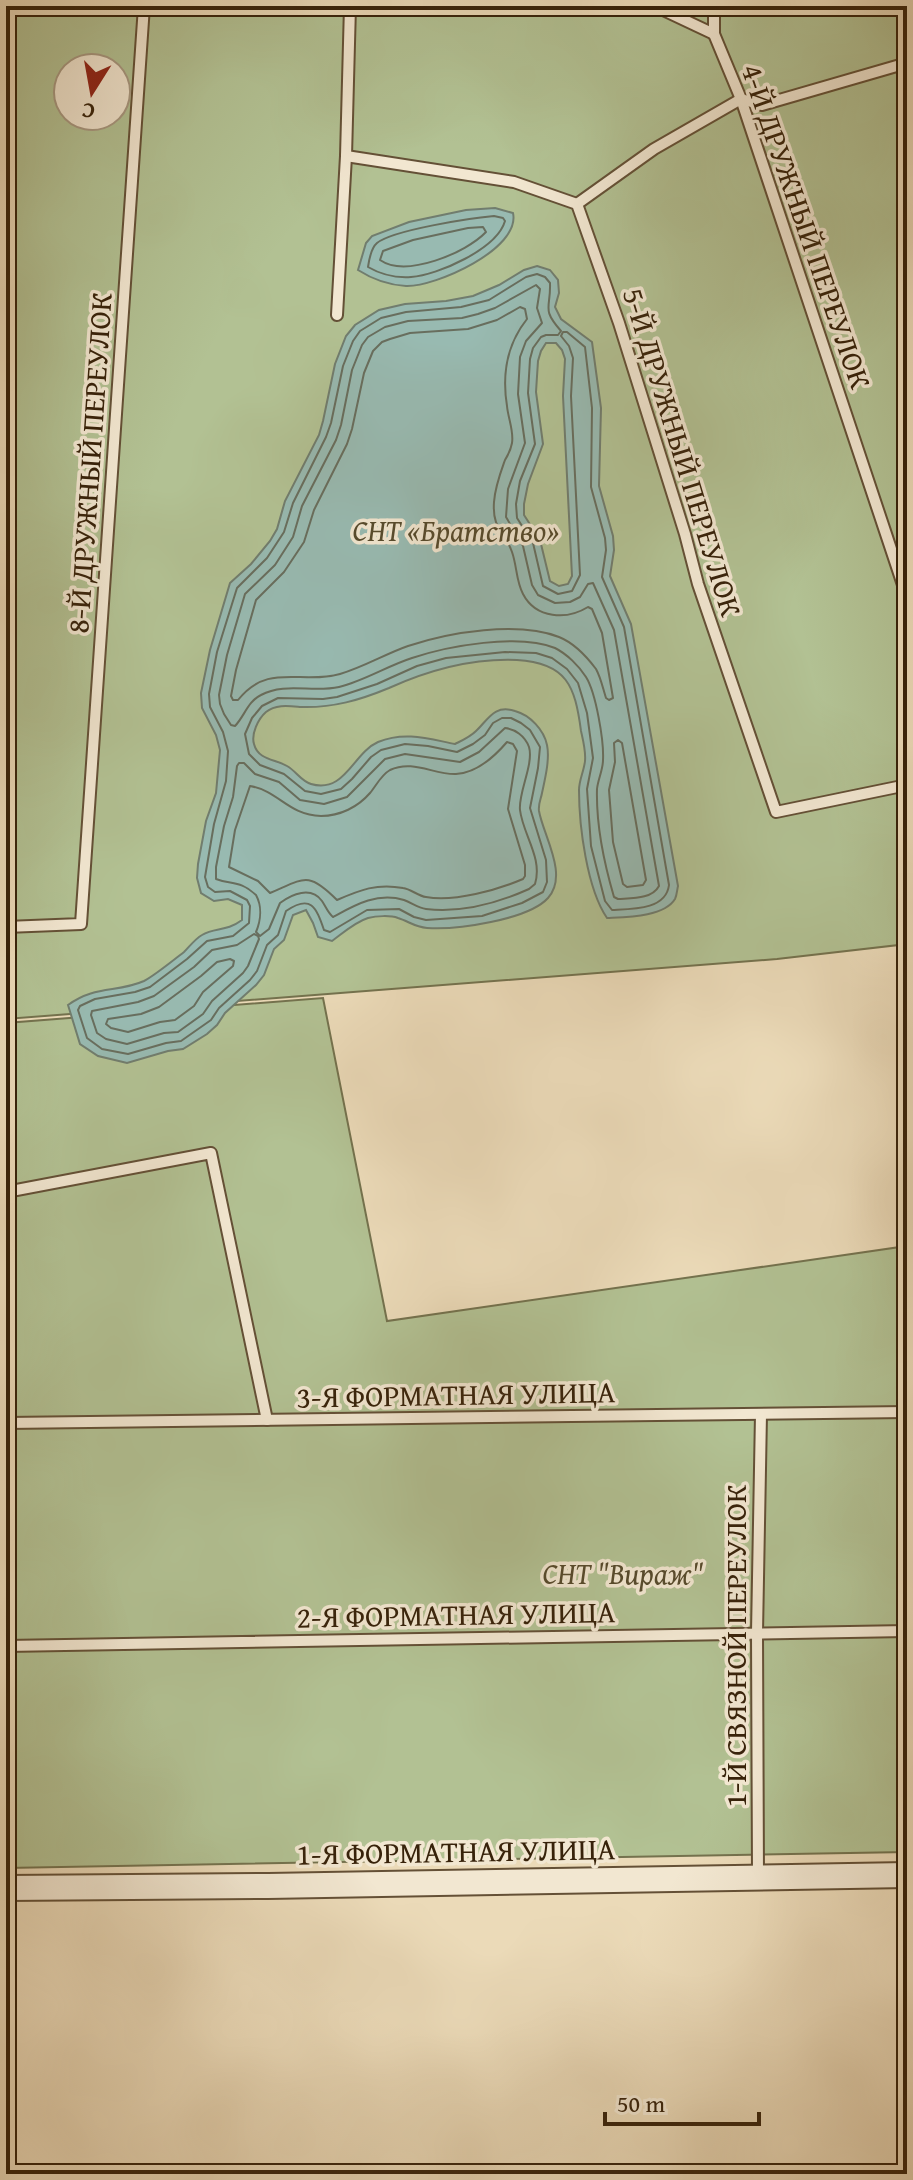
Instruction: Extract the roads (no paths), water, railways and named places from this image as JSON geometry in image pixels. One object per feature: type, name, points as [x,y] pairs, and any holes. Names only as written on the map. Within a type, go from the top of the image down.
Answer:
[{"type":"street","name":"1-Я ФОРМАТНАЯ УЛИЦА","points":[[6,1888],[907,1875]]},
{"type":"lane","name":"8-Й ДРУЖНЫЙ ПЕРЕУЛОК","points":[[6,927],[81,924],[144,6]]},
{"type":"lane","points":[[337,315],[350,6]]},
{"type":"lane","points":[[645,6],[661,9],[714,34]]},
{"type":"lane","name":"4-Й ДРУЖНЫЙ ПЕРЕУЛОК","points":[[714,6],[714,34],[741,99],[907,597]]},
{"type":"lane","points":[[346,156],[514,182],[577,204],[654,149],[741,99],[762,105],[907,63]]},
{"type":"lane","name":"5-Й ДРУЖНЫЙ ПЕРЕУЛОК","points":[[577,204],[624,338],[698,584],[776,812],[907,785]]},
{"type":"lane","points":[[6,1192],[211,1153],[267,1420]]},
{"type":"lane","name":"3-Я ФОРМАТНАЯ УЛИЦА","points":[[6,1423],[907,1412]]},
{"type":"lane","name":"1-Й СВЯЗНОЙ ПЕРЕУЛОК","points":[[758,1877],[757,1633],[761,1414]]},
{"type":"lane","name":"2-Я ФОРМАТНАЯ УЛИЦА","points":[[6,1646],[907,1631]]},
{"type":"water","points":[[495,208],[513,213],[512,227],[504,240],[455,273],[406,286],[381,281],[358,270],[366,243],[372,236],[409,222],[466,210]]},
{"type":"water","points":[[537,266],[550,270],[558,280],[559,293],[555,307],[561,319],[592,342],[601,408],[599,486],[613,536],[610,576],[631,624],[678,886],[675,899],[654,913],[634,916],[607,918],[600,906],[589,874],[581,821],[579,786],[585,757],[576,701],[566,680],[547,666],[517,660],[467,663],[346,702],[274,708],[263,715],[256,727],[253,740],[256,749],[263,756],[287,766],[307,783],[323,786],[341,778],[369,747],[378,742],[407,736],[455,744],[471,735],[497,711],[508,709],[526,716],[540,729],[547,745],[547,769],[539,808],[553,855],[554,889],[538,906],[509,918],[427,928],[395,917],[375,917],[358,922],[332,941],[318,937],[306,910],[293,915],[284,940],[274,949],[264,975],[207,1034],[183,1049],[127,1063],[98,1056],[80,1044],[68,1005],[87,994],[144,981],[202,935],[242,920],[242,905],[228,899],[214,901],[201,893],[197,878],[206,821],[216,793],[220,750],[202,708],[201,693],[230,583],[251,564],[277,529],[285,501],[319,435],[335,364],[346,336],[355,325],[379,310],[473,296]],"holes":[[[546,343],[556,343],[565,359],[563,396],[572,576],[568,584],[559,586],[550,581],[540,540],[524,515],[528,484],[543,444],[536,392],[538,361]]]},
{"type":"park label","name":"СНТ «Братство»","points":[[456,530]]},
{"type":"park label","name":"СНТ \"Вираж\"","points":[[623,1573]]}]
